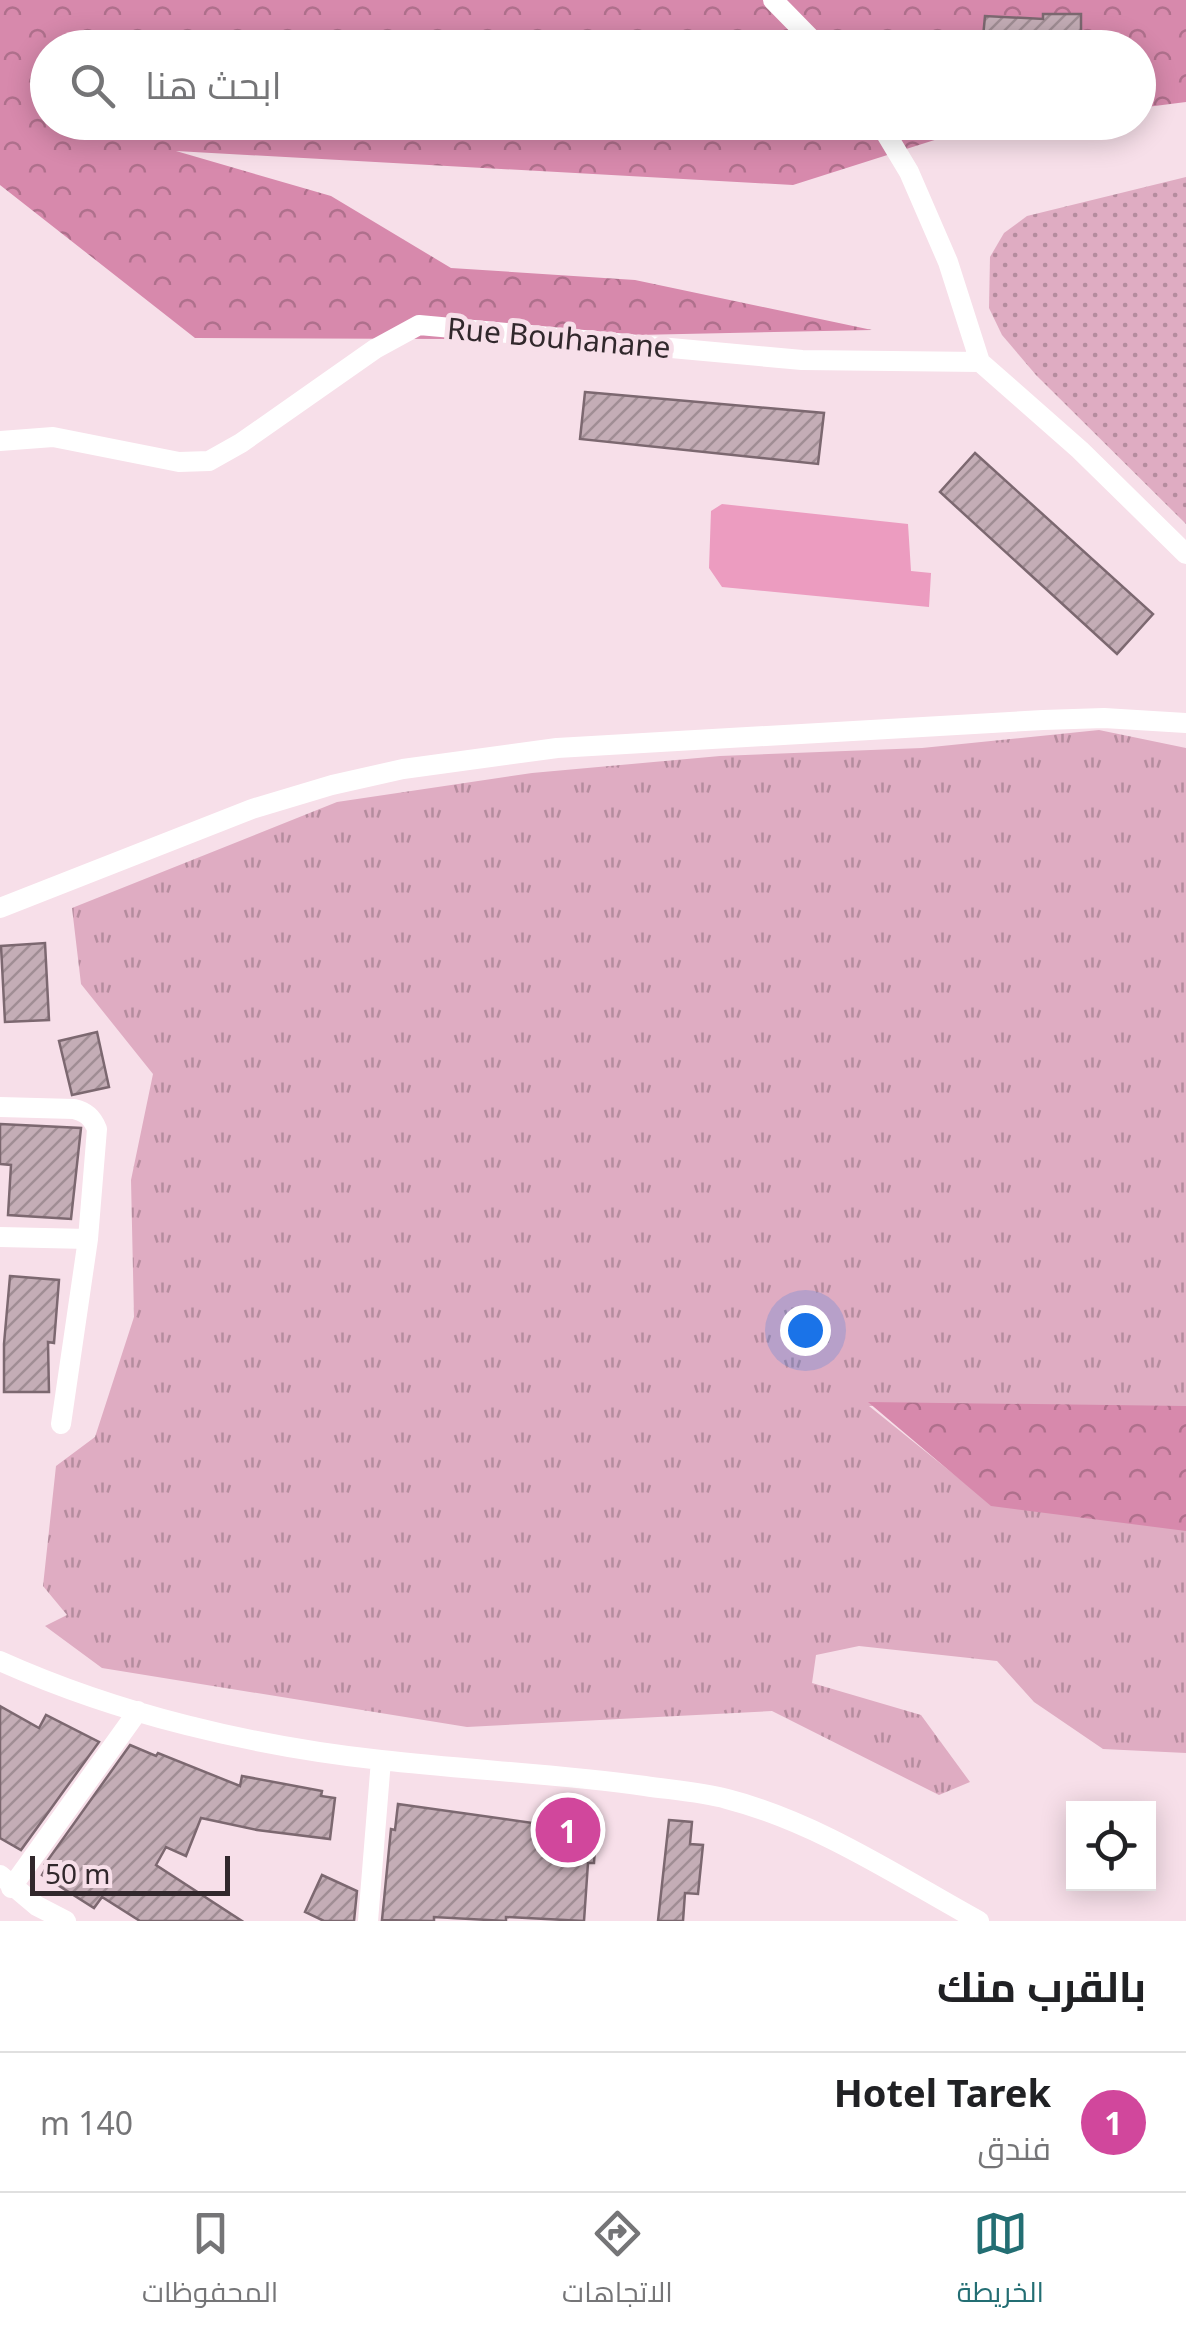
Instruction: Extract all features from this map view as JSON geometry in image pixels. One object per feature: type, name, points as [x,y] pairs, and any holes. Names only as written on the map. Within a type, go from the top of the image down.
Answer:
[{"type":"street","points":[[773,0],[802,30]]},
{"type":"street","points":[[890,140],[909,172],[948,262],[980,362],[1080,450],[1186,554]]},
{"type":"street","name":"Rue Bouhanane","points":[[0,441],[53,438],[179,462],[209,461],[374,350],[419,326],[802,360],[980,362]]},
{"type":"street","points":[[0,908],[252,809],[332,785],[460,759],[557,748],[1043,720],[1104,718],[1186,723]]},
{"type":"street","points":[[0,1106],[74,1108],[85,1112],[97,1128],[88,1239],[62,1424]]},
{"type":"street","points":[[0,1237],[88,1239]]},
{"type":"street","points":[[0,1661],[52,1684],[138,1711],[258,1741],[381,1760],[573,1777],[727,1799],[804,1826],[979,1921]]},
{"type":"street","points":[[66,1921],[6,1882],[138,1711]]},
{"type":"street","points":[[368,1921],[381,1760]]},
{"type":"green space","points":[[0,0],[1186,0],[1186,102],[1156,106],[1156,30],[30,30],[30,140],[935,140],[793,185],[176,151],[331,196],[451,268],[635,280],[872,330],[452,339],[195,338],[0,185]]},
{"type":"green space","points":[[1186,177],[1186,524],[1036,375],[1002,335],[989,308],[990,257],[1004,233],[1027,216]]},
{"type":"green space","points":[[1099,730],[1186,748],[1186,1406],[869,1406],[992,1505],[1186,1530],[1186,1753],[1103,1749],[1034,1702],[997,1661],[859,1646],[816,1655],[812,1683],[921,1715],[970,1782],[939,1795],[772,1711],[467,1727],[102,1668],[45,1626],[67,1615],[43,1586],[56,1466],[95,1437],[134,1317],[131,1180],[153,1074],[81,984],[72,908],[337,802],[532,773],[720,756],[922,748]]},
{"type":"green space","points":[[868,1402],[1186,1406],[1186,1531],[991,1506]]},
{"type":"shaded area","points":[[722,504],[908,524],[911,571],[931,573],[929,607],[722,587],[709,568],[711,511]]},
{"type":"building","points":[[1043,14],[1081,14],[1081,30],[984,30],[985,16],[1043,19]]},
{"type":"building","points":[[585,392],[824,413],[818,464],[580,439]]},
{"type":"building","points":[[975,453],[1153,614],[1117,654],[940,492]]},
{"type":"building","points":[[45,943],[49,1020],[5,1022],[1,946]]},
{"type":"building","points":[[97,1032],[109,1087],[72,1095],[59,1041]]},
{"type":"building","points":[[0,1124],[81,1128],[71,1219],[8,1215],[11,1165],[0,1164]]},
{"type":"building","points":[[10,1276],[59,1280],[54,1343],[48,1342],[49,1392],[4,1392]]},
{"type":"building","points":[[0,1706],[39,1728],[46,1715],[99,1742],[21,1850],[0,1838]]},
{"type":"building","points":[[130,1745],[240,1786],[242,1776],[322,1791],[321,1796],[335,1798],[330,1839],[201,1818],[186,1856],[166,1847],[156,1865],[242,1921],[140,1921],[102,1897],[94,1908],[42,1875],[45,1864]]},
{"type":"building","points":[[398,1804],[596,1832],[594,1863],[588,1863],[584,1921],[506,1917],[506,1921],[434,1917],[434,1921],[382,1920],[391,1829],[395,1830]]},
{"type":"building","points":[[669,1820],[692,1822],[690,1844],[703,1845],[698,1894],[685,1893],[683,1921],[658,1921]]},
{"type":"building","points":[[322,1875],[357,1891],[354,1921],[324,1921],[305,1912]]},
{"type":"place","name":"Hotel Tarek","points":[[568,1830]]}]
